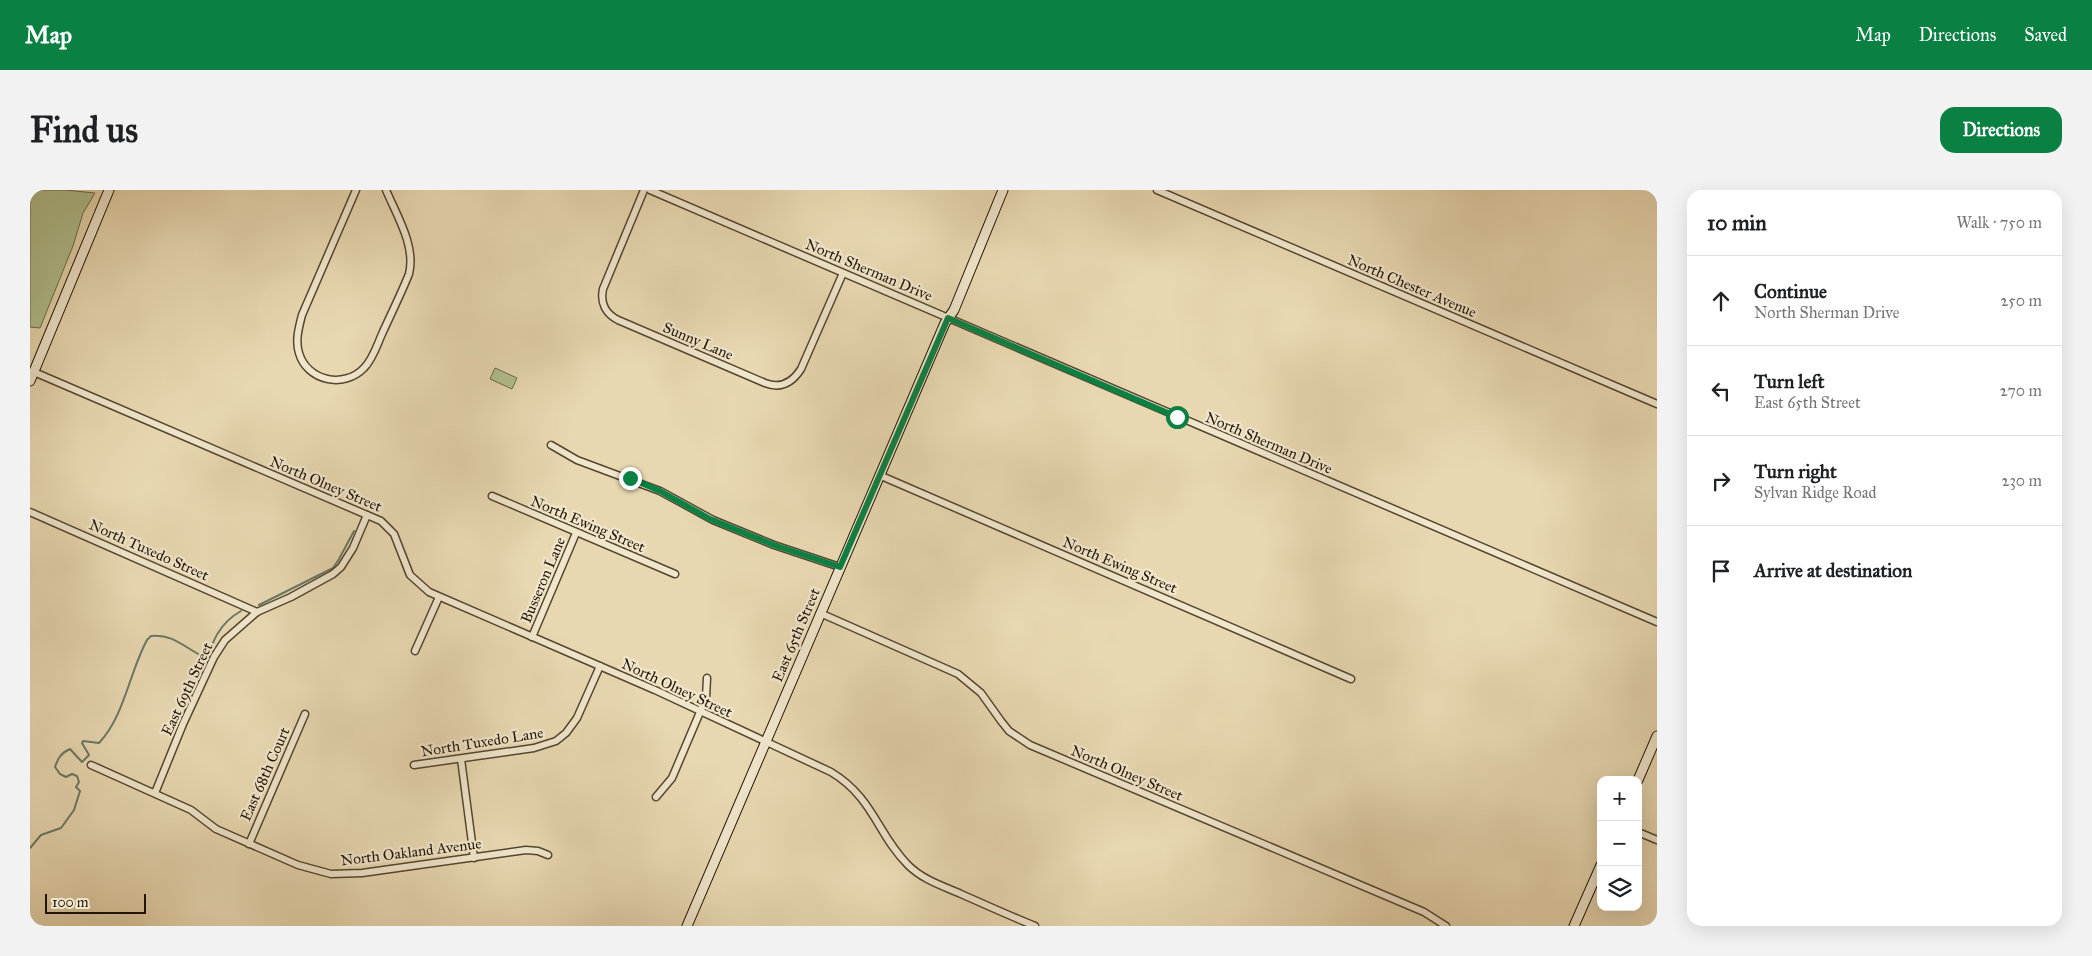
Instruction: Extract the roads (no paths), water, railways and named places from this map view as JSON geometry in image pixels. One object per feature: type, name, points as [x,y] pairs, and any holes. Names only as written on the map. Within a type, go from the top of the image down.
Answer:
[{"type":"street","points":[[33,370],[109,190]]},
{"type":"street","points":[[356,190],[302,314],[298,334],[298,350],[305,365],[314,374],[329,380],[342,380],[357,374],[368,363],[410,274],[412,261],[410,248],[386,190]]},
{"type":"street","name":"Sunny Lane","points":[[644,190],[603,289],[602,301],[606,310],[618,320],[765,383],[780,385],[796,377],[843,273]]},
{"type":"street","name":"North Sherman Drive","points":[[650,190],[1657,622]]},
{"type":"street","name":"East 65th Street","points":[[686,926],[879,475],[948,318],[954,310],[1003,190]]},
{"type":"street","name":"North Chester Avenue","points":[[1157,190],[1657,404]]},
{"type":"street","name":"North Olney Street","points":[[33,370],[381,521],[389,527],[395,536],[410,575],[421,587],[439,597],[600,666],[765,742]]},
{"type":"street","points":[[551,445],[577,460],[630,478],[660,491],[710,519],[774,545],[840,567]]},
{"type":"street","name":"North Ewing Street","points":[[879,475],[1351,680]]},
{"type":"street","name":"North Ewing Street","points":[[492,496],[675,574]]},
{"type":"street","name":"North Tuxedo Street","points":[[30,512],[257,612]]},
{"type":"street","name":"East 69th Street","points":[[155,793],[183,724],[214,657],[234,630],[257,612],[326,579],[340,568],[353,548],[367,515]]},
{"type":"street","name":"Busseron Lane","points":[[532,637],[576,533]]},
{"type":"street","points":[[415,651],[439,597]]},
{"type":"street","name":"North Olney Street","points":[[820,613],[958,674],[981,693],[1009,730],[1030,745],[1416,909],[1446,926]]},
{"type":"street","name":"North Tuxedo Lane","points":[[414,765],[534,748],[556,741],[566,733],[578,718],[600,666]]},
{"type":"street","points":[[656,797],[672,778],[707,695],[708,678]]},
{"type":"street","name":"East 68th Court","points":[[249,844],[305,714]]},
{"type":"street","points":[[1640,776],[1657,736]]},
{"type":"street","points":[[765,742],[828,770],[852,787],[867,803],[902,858],[920,875],[1035,926]]},
{"type":"street","points":[[461,759],[474,858]]},
{"type":"street","name":"North Oakland Avenue","points":[[91,765],[194,812],[216,829],[307,868],[340,874],[362,874],[526,850],[538,851],[548,855]]},
{"type":"street","points":[[1642,834],[1657,840]]},
{"type":"street","points":[[1574,926],[1601,866]]},
{"type":"waterway","points":[[259,605],[333,568],[354,531]]},
{"type":"waterway","points":[[30,848],[41,835],[61,828],[74,810],[80,791],[76,787],[79,782],[77,776],[72,774],[66,777],[60,774],[55,767],[57,761],[62,754],[70,749],[82,762],[89,755],[82,743],[83,741],[99,743],[108,732],[121,707],[147,640],[151,636],[173,639],[204,657],[223,626],[241,611]]}]
